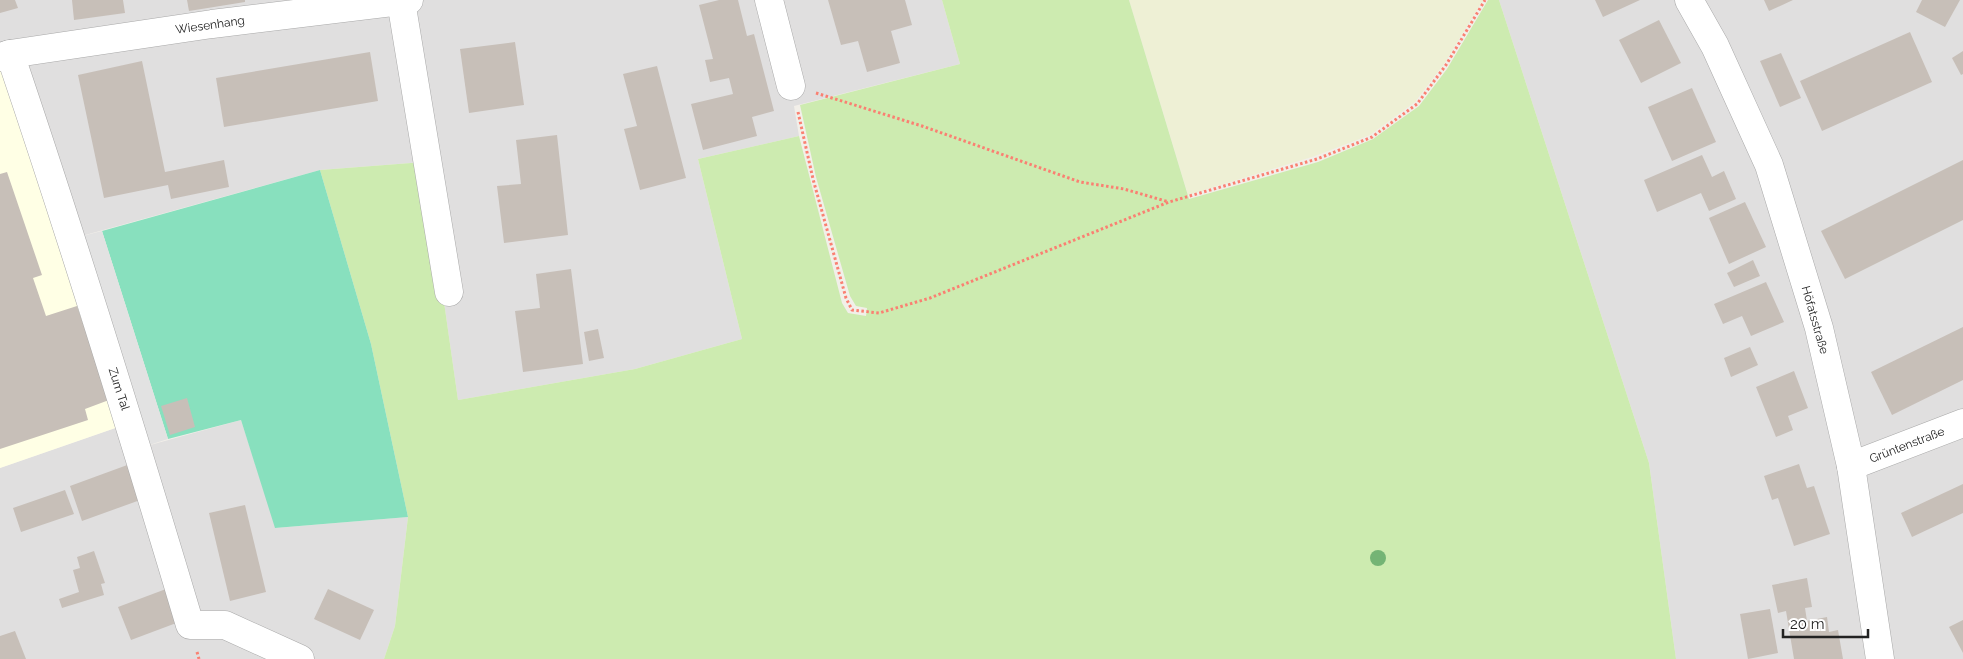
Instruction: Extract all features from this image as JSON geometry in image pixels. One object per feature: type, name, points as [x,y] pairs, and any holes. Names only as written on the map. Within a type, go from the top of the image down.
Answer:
[{"type":"street","points":[[405,0],[449,292]]},
{"type":"street","name":"Wiesenhang","points":[[5,55],[212,24],[405,0]]},
{"type":"street","points":[[769,0],[792,86]]},
{"type":"street","name":"Höfatsstraße","points":[[1689,0],[1715,46],[1769,165],[1819,328],[1851,466],[1880,659]]},
{"type":"street","name":"Zum Tal","points":[[5,55],[126,410],[190,625],[225,625],[300,659]]},
{"type":"street","name":"Grüntenstraße","points":[[1851,466],[1963,423]]},
{"type":"path","points":[[1169,202],[1124,189],[1080,182],[922,126],[792,86],[813,179],[846,298],[852,310],[879,313],[930,298],[1169,202],[1317,159],[1372,137],[1417,104],[1446,66],[1485,0]]},
{"type":"shaded area","points":[[0,0],[942,0],[960,64],[794,106],[799,136],[698,159],[742,339],[635,369],[458,400],[424,162],[320,170],[78,237],[0,53]]},
{"type":"shaded area","points":[[1129,0],[1483,0],[1444,64],[1415,102],[1370,135],[1315,156],[1188,195]]},
{"type":"shaded area","points":[[1499,0],[1963,0],[1963,659],[1676,659],[1649,463]]},
{"type":"shaded area","points":[[0,62],[124,425],[0,468]]},
{"type":"shaded area","points":[[102,231],[168,439],[143,447],[78,237]]},
{"type":"shaded area","points":[[241,420],[276,528],[408,517],[395,626],[384,659],[0,659],[0,468],[124,425],[143,447]]},
{"type":"green space","points":[[942,0],[1129,0],[1189,199],[1318,162],[1373,139],[1419,106],[1447,69],[1488,0],[1499,0],[1649,463],[1676,659],[384,659],[395,626],[408,517],[371,344],[320,170],[424,162],[458,400],[635,369],[742,339],[698,159],[799,136],[842,303],[848,313],[866,316],[867,308],[856,306],[850,296],[816,177],[800,105],[960,64]]},
{"type":"green space","points":[[320,170],[371,344],[408,517],[275,528],[241,420],[168,439],[102,231]]},
{"type":"building","points":[[0,0],[15,0],[18,8],[0,13]]},
{"type":"building","points":[[72,0],[123,0],[125,13],[74,20]]},
{"type":"building","points":[[187,0],[245,0],[245,2],[189,11]]},
{"type":"building","points":[[719,0],[738,0],[747,36],[754,34],[774,111],[752,117],[757,136],[703,150],[691,104],[733,94],[729,78],[710,82],[705,60],[713,59],[699,5]]},
{"type":"building","points":[[828,0],[905,0],[912,25],[891,31],[900,63],[867,72],[858,41],[841,45]]},
{"type":"building","points":[[1595,0],[1640,0],[1603,17]]},
{"type":"building","points":[[1764,0],[1793,0],[1769,11]]},
{"type":"building","points":[[1922,0],[1960,0],[1945,27],[1916,12]]},
{"type":"building","points":[[1659,20],[1681,63],[1641,83],[1619,40]]},
{"type":"building","points":[[1910,32],[1932,82],[1822,131],[1800,81]]},
{"type":"building","points":[[515,42],[524,105],[469,113],[460,49]]},
{"type":"building","points":[[1963,51],[1963,74],[1961,75],[1952,58]]},
{"type":"building","points":[[370,52],[378,101],[224,127],[216,78]]},
{"type":"building","points":[[1781,53],[1801,98],[1780,107],[1760,61]]},
{"type":"building","points":[[142,61],[165,172],[224,160],[229,187],[171,199],[168,185],[104,198],[78,75]]},
{"type":"building","points":[[657,66],[686,178],[640,190],[624,129],[637,126],[623,74]]},
{"type":"building","points":[[1692,88],[1716,142],[1672,161],[1648,107]]},
{"type":"building","points":[[557,135],[568,235],[504,243],[497,186],[521,184],[516,140]]},
{"type":"building","points":[[1702,155],[1712,177],[1724,171],[1736,199],[1709,211],[1701,193],[1657,212],[1644,180]]},
{"type":"building","points":[[1963,160],[1963,220],[1845,279],[1821,231]]},
{"type":"building","points":[[7,172],[42,275],[33,278],[46,316],[77,306],[109,400],[85,409],[88,420],[0,449],[0,174]]},
{"type":"building","points":[[1745,202],[1766,247],[1729,264],[1709,218]]},
{"type":"building","points":[[1753,260],[1760,276],[1734,287],[1727,273]]},
{"type":"building","points":[[571,269],[583,364],[523,372],[515,311],[540,308],[536,274]]},
{"type":"building","points":[[1766,282],[1784,322],[1751,336],[1742,316],[1723,324],[1714,304]]},
{"type":"building","points":[[1963,327],[1963,380],[1892,415],[1871,372]]},
{"type":"building","points":[[598,329],[604,358],[589,361],[584,332]]},
{"type":"building","points":[[1750,347],[1758,365],[1731,377],[1724,358]]},
{"type":"building","points":[[1794,371],[1808,408],[1788,416],[1793,430],[1776,437],[1756,387]]},
{"type":"building","points":[[187,398],[195,427],[170,435],[161,406]]},
{"type":"building","points":[[130,464],[143,499],[82,521],[70,486]]},
{"type":"building","points":[[1799,464],[1807,488],[1814,486],[1830,534],[1794,546],[1778,498],[1772,500],[1764,476]]},
{"type":"building","points":[[1963,484],[1963,513],[1912,537],[1901,513]]},
{"type":"building","points":[[65,490],[74,514],[21,532],[13,508]]},
{"type":"building","points":[[245,505],[266,592],[230,601],[209,513]]},
{"type":"building","points":[[94,551],[105,583],[101,584],[104,595],[62,608],[59,599],[79,592],[73,570],[80,568],[77,557]]},
{"type":"building","points":[[1807,578],[1812,607],[1805,608],[1807,621],[1827,617],[1829,632],[1838,630],[1843,659],[1794,659],[1786,611],[1778,613],[1772,585]]},
{"type":"building","points":[[166,589],[179,622],[131,640],[118,607]]},
{"type":"building","points":[[328,589],[374,610],[360,640],[314,619]]},
{"type":"building","points":[[1770,609],[1778,653],[1748,659],[1740,614]]},
{"type":"building","points":[[1963,620],[1963,653],[1949,627]]},
{"type":"building","points":[[15,631],[26,659],[0,659],[0,636]]}]
